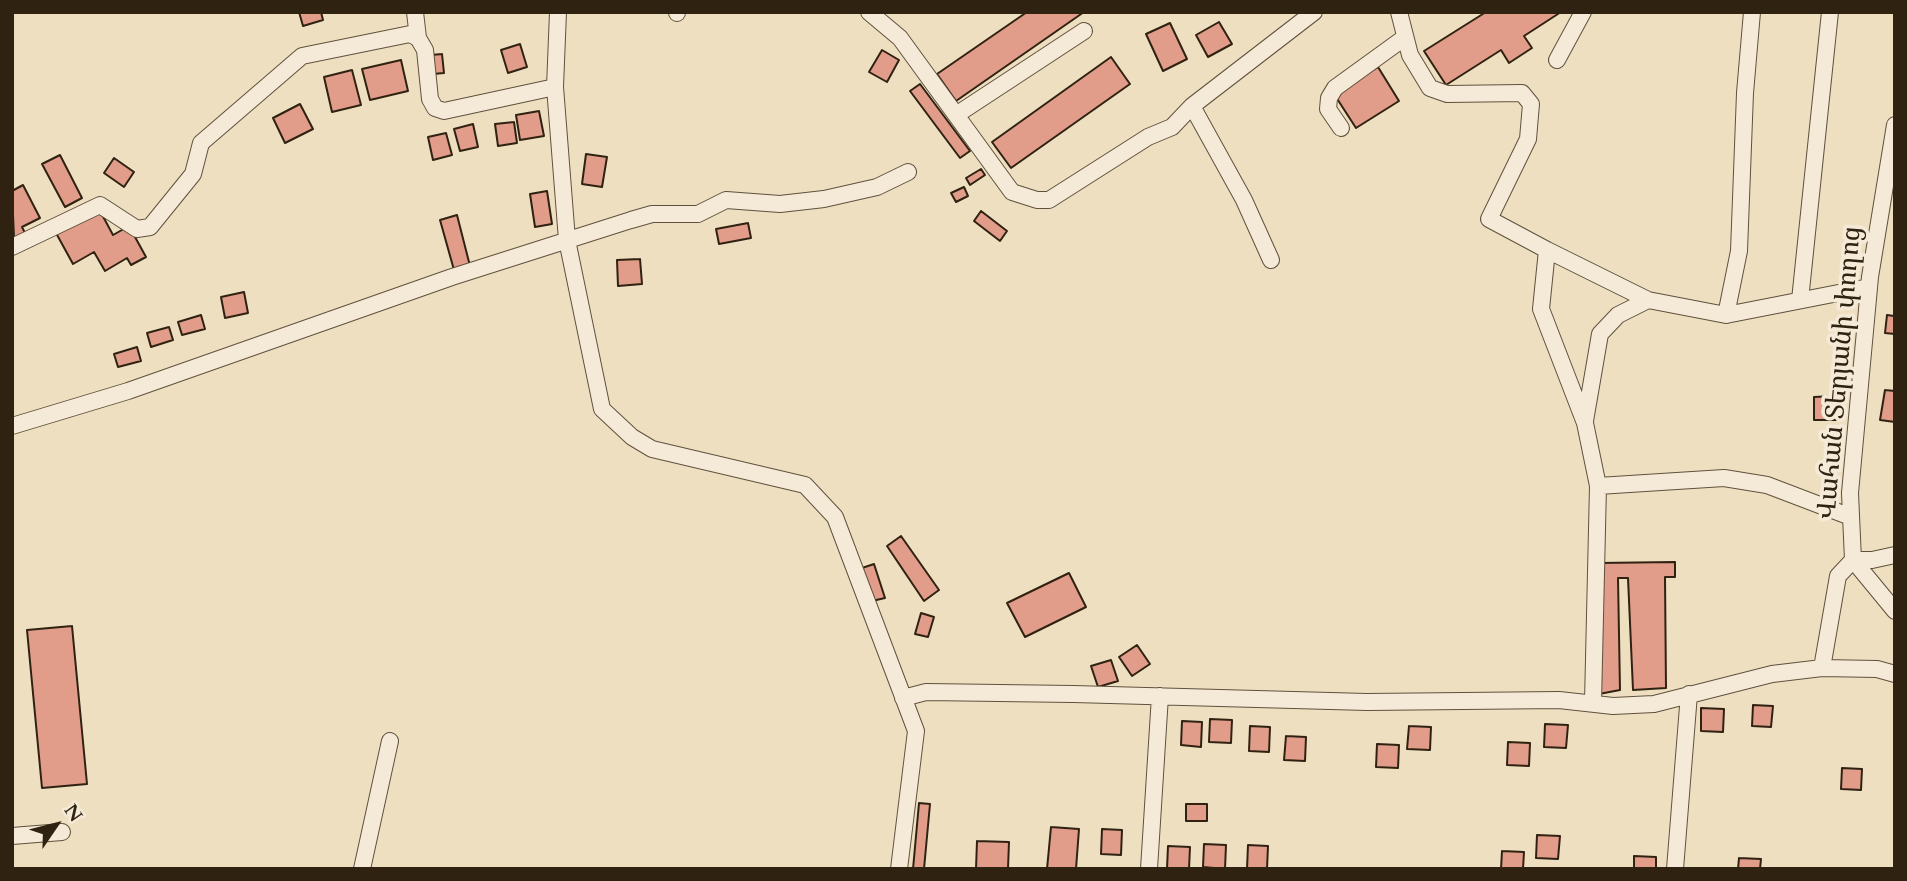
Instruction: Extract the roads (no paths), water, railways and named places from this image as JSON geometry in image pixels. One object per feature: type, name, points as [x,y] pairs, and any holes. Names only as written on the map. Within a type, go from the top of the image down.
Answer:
[{"type":"street","points":[[415,12],[418,38],[425,50],[430,99],[435,108],[444,111],[555,87]]},
{"type":"street","points":[[558,12],[555,87],[567,240],[602,409],[632,437],[652,449],[805,485],[835,517],[916,731],[899,869]]},
{"type":"street","points":[[869,12],[900,38],[1012,192],[1037,200],[1049,200],[1148,137],[1172,127],[1192,106],[1314,12]]},
{"type":"street","points":[[1399,12],[1404,38],[1419,74],[1430,88],[1447,94],[1522,93],[1531,104],[1528,139],[1489,219],[1648,300],[1726,315],[1869,287]]},
{"type":"street","points":[[1557,60],[1583,12]]},
{"type":"street","points":[[1726,315],[1739,251],[1745,93],[1752,12]]},
{"type":"street","points":[[1800,300],[1830,12]]},
{"type":"street","points":[[956,115],[1084,31]]},
{"type":"street","points":[[12,247],[100,205],[137,229],[150,227],[193,174],[201,143],[302,56],[410,34],[418,38]]},
{"type":"street","points":[[1341,128],[1328,109],[1329,97],[1335,88],[1404,38]]},
{"type":"street","points":[[1192,106],[1244,200],[1271,260]]},
{"type":"street","name":"Վահան Տերյանի փողոց","points":[[1853,560],[1850,493],[1869,287],[1895,125]]},
{"type":"street","points":[[12,426],[128,391],[567,240],[652,214],[698,214],[726,200],[780,204],[824,199],[877,187],[908,172]]},
{"type":"street","points":[[1547,250],[1541,309],[1585,422],[1598,486],[1593,702]]},
{"type":"street","points":[[1585,422],[1600,334],[1618,315],[1648,300]]},
{"type":"street","points":[[1598,486],[1724,478],[1767,485],[1851,517]]},
{"type":"street","points":[[1822,668],[1838,576],[1853,560],[1872,560],[1895,555]]},
{"type":"street","points":[[1853,560],[1895,611]]},
{"type":"street","points":[[903,698],[926,692],[1593,702],[1613,706],[1654,704],[1772,674],[1822,668],[1877,669],[1895,674]]},
{"type":"street","points":[[1675,869],[1689,694]]},
{"type":"street","points":[[1149,869],[1160,696]]},
{"type":"street","points":[[362,869],[390,741]]},
{"type":"street","points":[[12,836],[62,832]]}]
